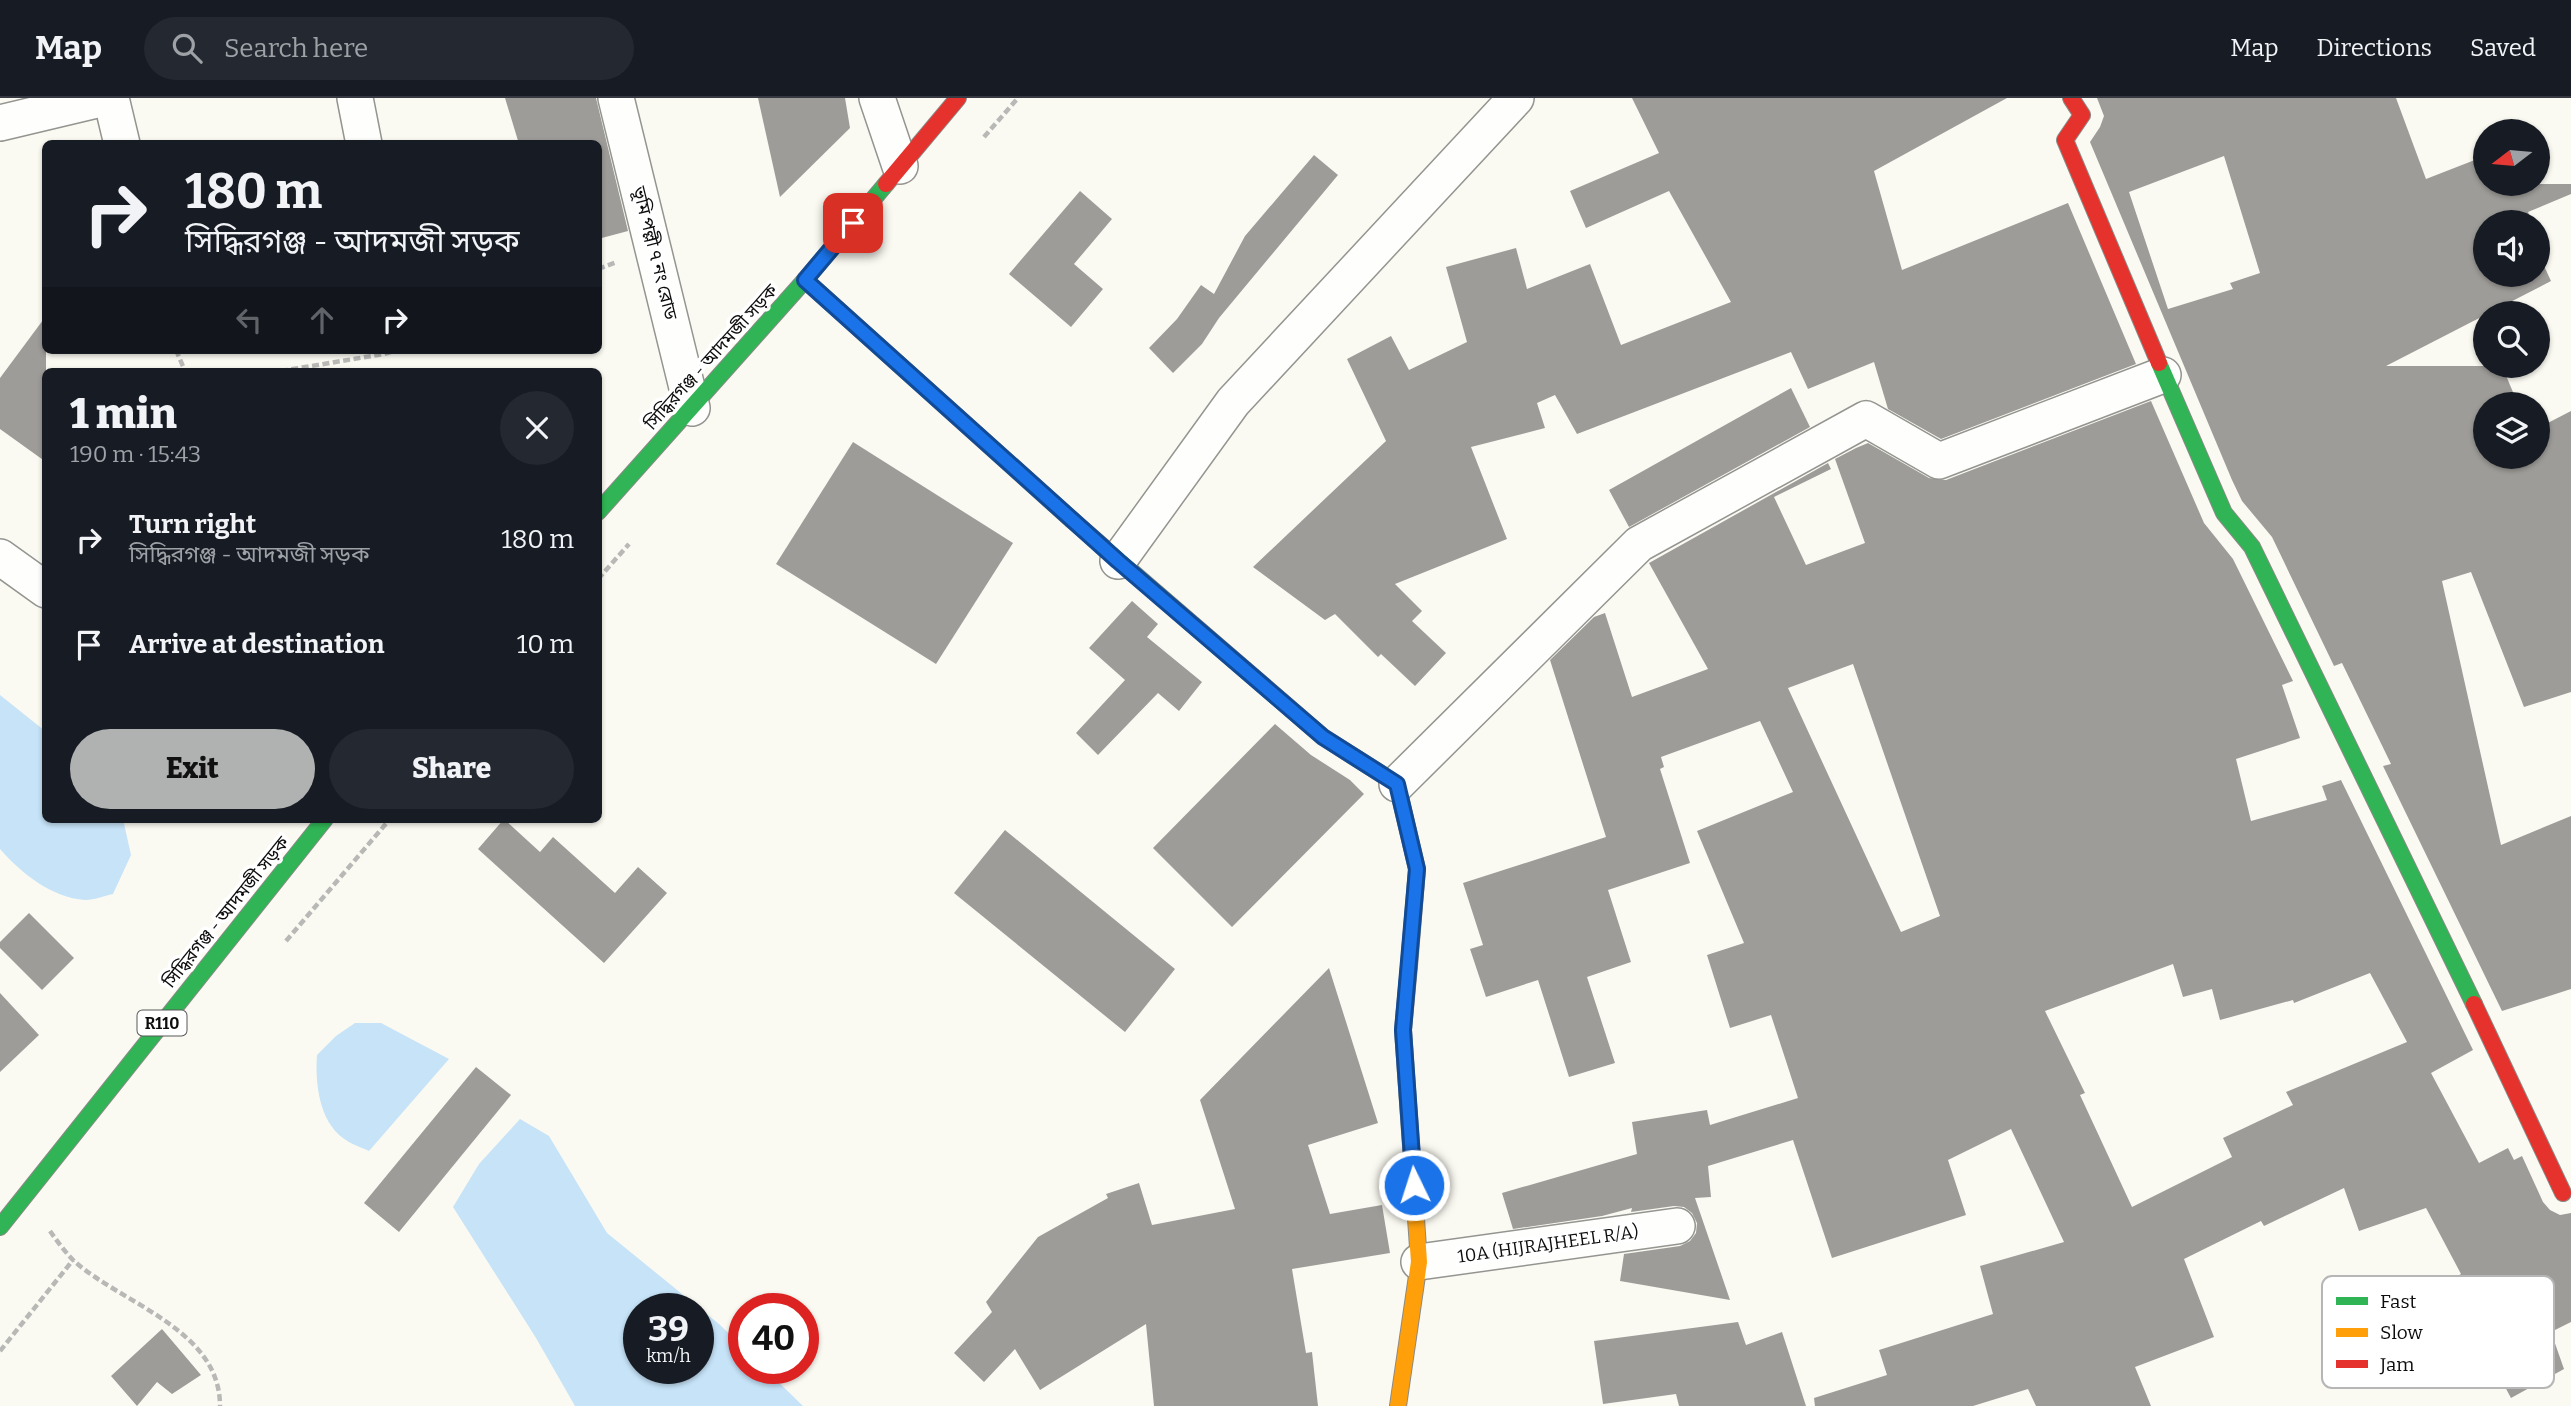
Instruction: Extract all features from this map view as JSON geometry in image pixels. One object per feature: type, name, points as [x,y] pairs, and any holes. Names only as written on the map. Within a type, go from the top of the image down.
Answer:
[{"type":"street","points":[[0,123],[104,98]]},
{"type":"street","points":[[111,98],[121,140]]},
{"type":"street","points":[[355,98],[364,140]]},
{"type":"street","name":"ভূমি পল্লী ৭ নং রোড","points":[[616,98],[692,408]]},
{"type":"street","points":[[877,98],[900,166]]},
{"type":"street","name":"সিদ্ধিরগঞ্জ - আদমজী সড়ক","points":[[602,508],[805,280],[958,98]]},
{"type":"street","points":[[1118,561],[1233,402],[1516,98]]},
{"type":"street","points":[[2071,98],[2082,115],[2065,140],[2163,376],[2224,513],[2252,547],[2526,1110],[2563,1193]]},
{"type":"street","points":[[805,280],[1118,561],[1323,737],[1397,784],[1417,869],[1403,1030],[1419,1262],[1398,1406]]},
{"type":"street","points":[[1397,784],[1639,544],[1866,419],[1939,461],[2163,376]]},
{"type":"street","points":[[0,557],[42,587]]},
{"type":"street","name":"সিদ্ধিরগঞ্জ - আদমজী সড়ক","points":[[0,1227],[322,823]]},
{"type":"street","name":"10A (HIJRAJHEEL R/A)","points":[[1419,1262],[1677,1226]]},
{"type":"path","points":[[299,368],[384,354]]},
{"type":"path","points":[[17,1203],[44,1224],[73,1261],[180,1333],[203,1353],[220,1387],[220,1406]]},
{"type":"path","points":[[0,1351],[73,1261]]},
{"type":"water","points":[[0,695],[42,729],[42,823],[124,823],[131,855],[113,894],[85,900],[61,895],[38,883],[0,849]]},
{"type":"water","points":[[355,1023],[381,1023],[449,1059],[369,1151],[349,1142],[335,1130],[324,1111],[318,1089],[317,1055],[336,1036]]},
{"type":"water","points":[[520,1119],[549,1136],[607,1233],[681,1293],[623,1293],[623,1384],[714,1384],[714,1320],[728,1333],[728,1384],[780,1384],[803,1406],[575,1406],[536,1338],[453,1207],[479,1164]]},
{"type":"building","points":[[505,98],[596,98],[628,231],[602,238],[602,140],[518,140]]},
{"type":"building","points":[[758,98],[845,98],[850,128],[780,197]]},
{"type":"building","points":[[1632,98],[2007,98],[1874,171],[1902,270],[2068,203],[2136,364],[1941,439],[1888,409],[1874,362],[1808,389],[1791,352],[1577,434],[1555,395],[1537,403],[1545,428],[1471,447],[1507,539],[1395,584],[1422,611],[1412,621],[1446,653],[1415,686],[1381,654],[1378,657],[1335,614],[1325,620],[1253,567],[1386,441],[1347,359],[1391,336],[1409,370],[1467,342],[1446,267],[1516,248],[1527,289],[1590,264],[1621,345],[1731,302],[1669,191],[1586,228],[1570,191],[1659,153]]},
{"type":"building","points":[[2097,98],[2396,98],[2426,179],[2473,161],[2473,196],[2550,196],[2550,184],[2571,184],[2571,194],[2533,210],[2473,210],[2473,287],[2539,287],[2512,301],[2473,301],[2473,321],[2386,366],[2473,366],[2473,378],[2507,378],[2513,392],[2473,392],[2473,469],[2550,469],[2550,422],[2571,411],[2571,692],[2524,707],[2471,572],[2442,581],[2501,845],[2571,816],[2571,989],[2502,1011],[2383,766],[2391,764],[2342,663],[2334,666],[2272,537],[2242,501],[2232,480],[2090,142],[2104,116]],"holes":[[[2224,156],[2260,273],[2230,283],[2233,289],[2168,309],[2129,192]]]},
{"type":"building","points":[[1314,155],[1338,175],[1219,318],[1202,344],[1173,373],[1149,348],[1177,319],[1201,285],[1214,294],[1245,236]]},
{"type":"building","points":[[1080,191],[1112,219],[1074,264],[1103,289],[1071,327],[1009,274]]},
{"type":"building","points":[[42,321],[42,354],[46,354],[46,368],[42,368],[42,459],[0,429],[0,378]]},
{"type":"building","points":[[1791,388],[1810,427],[1629,527],[1609,490]]},
{"type":"building","points":[[2151,401],[2204,523],[2233,559],[2293,681],[2282,685],[2300,738],[2236,759],[2251,821],[2327,800],[2322,786],[2341,780],[2473,1050],[2431,1073],[2479,1163],[2508,1148],[2514,1160],[2522,1156],[2543,1202],[2550,1210],[2560,1215],[2571,1213],[2571,1322],[2554,1330],[2554,1276],[2457,1276],[2461,1274],[2426,1208],[2359,1231],[2344,1188],[2264,1226],[2261,1221],[2184,1259],[2214,1337],[2135,1367],[2151,1406],[2036,1406],[2028,1389],[1973,1406],[1815,1406],[1814,1398],[1887,1375],[1879,1350],[1993,1314],[1980,1266],[2064,1242],[2011,1129],[1948,1160],[1966,1215],[1832,1258],[1793,1140],[1708,1166],[1711,1197],[1695,1198],[1730,1300],[1620,1281],[1624,1254],[1680,1246],[1690,1241],[1696,1233],[1697,1223],[1692,1213],[1684,1207],[1631,1212],[1632,1208],[1602,1216],[1513,1229],[1502,1193],[1637,1154],[1632,1122],[1707,1110],[1710,1125],[1798,1098],[1771,1015],[1730,1028],[1707,955],[1744,943],[1697,831],[1793,792],[1760,721],[1661,757],[1664,767],[1660,769],[1690,863],[1608,890],[1631,962],[1587,977],[1615,1063],[1569,1077],[1538,980],[1486,997],[1470,949],[1483,945],[1463,883],[1606,837],[1550,660],[1594,617],[1605,613],[1632,697],[1708,669],[1649,563],[1828,463],[1831,469],[1774,497],[1806,565],[1865,543],[1835,459],[1868,443],[1929,478],[1946,480]],"holes":[[[1853,664],[1940,916],[1901,932],[1788,688]],[[2173,964],[2183,997],[2212,989],[2220,1020],[2293,1000],[2294,1003],[2370,973],[2407,1042],[2286,1092],[2293,1105],[2223,1138],[2232,1157],[2132,1207],[2080,1095],[2085,1093],[2045,1011]]]},
{"type":"building","points":[[853,442],[1013,543],[936,664],[776,564]]},
{"type":"building","points":[[1132,601],[1158,624],[1147,637],[1202,682],[1179,711],[1158,693],[1098,755],[1076,733],[1125,680],[1089,648]]},
{"type":"building","points":[[1275,724],[1311,755],[1350,780],[1364,794],[1232,927],[1153,848]]},
{"type":"building","points":[[501,823],[508,823],[540,852],[553,837],[615,893],[638,867],[667,893],[604,963],[478,849]]},
{"type":"building","points":[[1005,830],[1175,969],[1125,1032],[954,893]]},
{"type":"building","points":[[29,913],[74,958],[42,990],[0,948],[0,942]]},
{"type":"building","points":[[1329,968],[1378,1123],[1308,1145],[1330,1214],[1382,1205],[1390,1253],[1292,1269],[1306,1353],[1312,1352],[1318,1406],[1154,1406],[1146,1324],[1040,1390],[1015,1349],[984,1382],[954,1353],[992,1312],[986,1302],[1038,1237],[1108,1198],[1106,1194],[1139,1183],[1152,1225],[1235,1209],[1200,1100]]},
{"type":"building","points":[[0,993],[39,1035],[0,1072]]},
{"type":"building","points":[[476,1067],[511,1095],[399,1232],[364,1203]]},
{"type":"building","points":[[1738,1322],[1746,1345],[1782,1332],[1806,1406],[1679,1406],[1676,1394],[1603,1404],[1594,1341]]},
{"type":"building","points":[[162,1329],[201,1375],[172,1394],[157,1382],[137,1406],[111,1376]]},
{"type":"building","points":[[2554,1341],[2564,1369],[2554,1374]]},
{"type":"building","points":[[2506,1388],[2529,1388],[2511,1398]]},
{"type":"traffic: fast","points":[[602,508],[805,280],[886,184]]},
{"type":"traffic: fast","points":[[2159,363],[2224,513],[2252,547],[2474,1004]]},
{"type":"traffic: fast","points":[[1072,520],[1323,737],[1397,784],[1417,869],[1409,966]]},
{"type":"traffic: fast","points":[[0,1227],[322,823]]},
{"type":"traffic: slow","points":[[805,280],[1072,520]]},
{"type":"traffic: slow","points":[[1398,1406],[1419,1262],[1403,1030],[1409,966]]},
{"type":"traffic: jam","points":[[886,184],[958,98]]},
{"type":"traffic: jam","points":[[2071,98],[2082,115],[2065,140],[2159,363]]},
{"type":"traffic: jam","points":[[2474,1004],[2563,1193]]},
{"type":"route","points":[[853,223],[805,280],[1118,561],[1323,737],[1397,784],[1417,869],[1403,1030],[1414,1185]]}]
